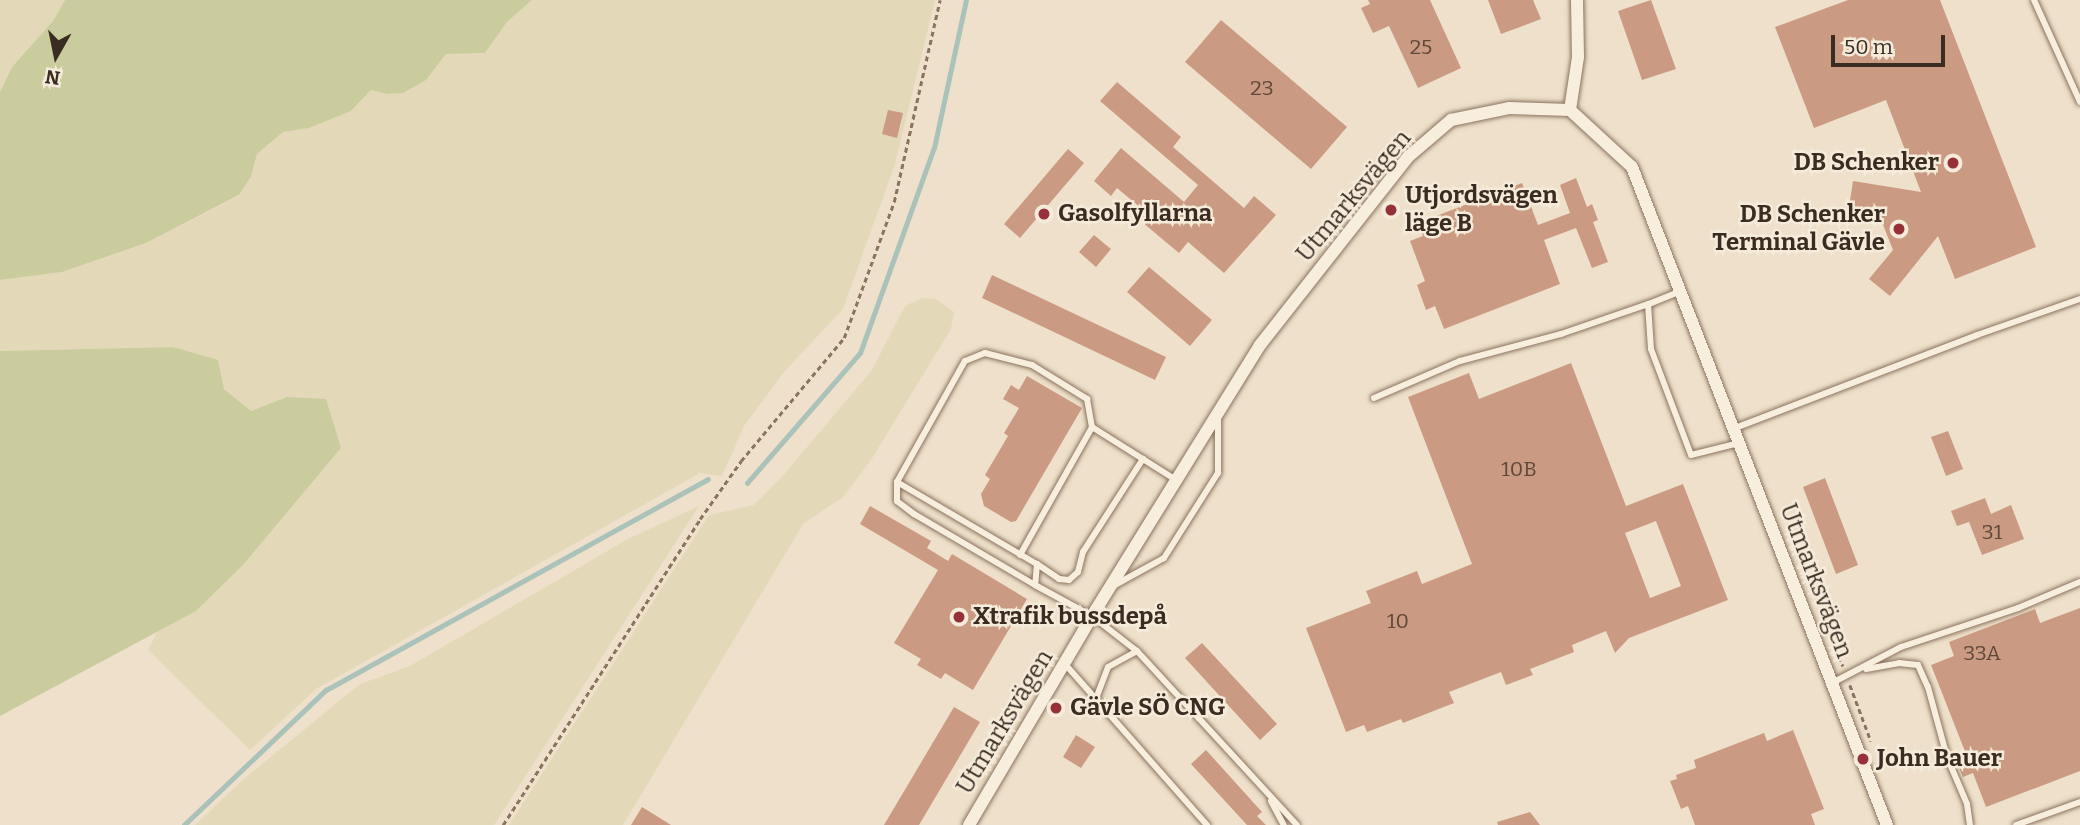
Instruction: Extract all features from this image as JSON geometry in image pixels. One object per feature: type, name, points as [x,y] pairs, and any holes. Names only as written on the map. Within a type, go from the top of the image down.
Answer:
[{"type":"street","points":[[1570,110],[1578,57],[1578,0]]},
{"type":"street","name":"Utmarksvägen","points":[[969,825],[1092,616],[1260,345],[1416,149],[1451,120],[1509,108],[1570,110],[1632,167],[1887,825]]},
{"type":"lane","points":[[2034,0],[2080,102]]},
{"type":"lane","points":[[1374,398],[1460,361],[1561,334],[1681,291]]},
{"type":"lane","points":[[1735,428],[2080,299]]},
{"type":"lane","points":[[1648,304],[1651,349],[1691,455],[1741,443]]},
{"type":"lane","points":[[1020,555],[1092,427],[1087,399],[1032,365],[985,353],[965,361],[897,482],[897,501],[914,514],[1092,616],[1137,651],[1297,825]]},
{"type":"lane","points":[[1111,587],[1164,558],[1218,473],[1218,412]]},
{"type":"lane","points":[[1092,427],[1176,480]]},
{"type":"lane","points":[[897,482],[1059,579],[1069,580],[1078,572],[1083,552],[1143,459]]},
{"type":"lane","points":[[1035,585],[1037,564]]},
{"type":"lane","points":[[1832,683],[1900,648],[2018,608],[2080,582]]},
{"type":"lane","points":[[1095,701],[1108,667],[1137,651]]},
{"type":"lane","points":[[1064,663],[1208,825]]},
{"type":"lane","points":[[1861,670],[1899,663],[1919,665],[1928,687],[1947,757],[1967,804],[1970,825]]},
{"type":"lane","points":[[1267,793],[1284,825]]},
{"type":"lane","points":[[2016,825],[2080,802]]},
{"type":"path","points":[[503,825],[700,519],[741,461],[844,338],[894,202],[940,0]]},
{"type":"path","points":[[1825,624],[1871,743]]},
{"type":"shaded area","points":[[0,0],[65,0],[53,21],[12,67],[0,92]]},
{"type":"shaded area","points":[[532,0],[935,0],[895,164],[843,309],[784,372],[744,426],[722,476],[700,473],[316,689],[250,750],[148,650],[158,631],[196,611],[243,565],[341,448],[287,397],[251,411],[173,347],[0,351],[0,280],[62,272],[146,243],[239,196],[251,177],[257,154],[283,132],[309,128],[351,111],[371,90],[387,94],[426,80],[446,54],[485,53],[507,22]]},
{"type":"shaded area","points":[[922,298],[936,299],[954,312],[951,329],[871,460],[843,497],[803,524],[623,825],[509,825],[709,515],[754,505],[781,478],[872,370],[905,306]]},
{"type":"shaded area","points":[[699,506],[494,825],[195,825],[245,778],[360,684],[410,666],[628,539]]},
{"type":"green space","points":[[65,0],[532,0],[507,22],[485,53],[446,54],[426,80],[403,93],[387,94],[371,90],[351,111],[309,128],[283,132],[257,154],[251,177],[239,195],[146,243],[62,272],[0,280],[0,92],[12,67],[53,21]]},
{"type":"green space","points":[[173,347],[218,360],[224,389],[251,411],[287,397],[326,399],[341,448],[243,565],[196,611],[0,716],[0,351]]},
{"type":"building","points":[[1368,0],[1430,0],[1461,68],[1418,88],[1389,26],[1373,33],[1361,8],[1370,4]]},
{"type":"building","points":[[1488,0],[1533,0],[1541,19],[1501,34]]},
{"type":"building","points":[[1651,0],[1676,69],[1642,80],[1618,11]]},
{"type":"building","name":"DB Schenker","points":[[1848,0],[1940,0],[2036,247],[1955,279],[1938,236],[1890,296],[1869,279],[1893,250],[1878,212],[1849,207],[1853,181],[1921,192],[1886,100],[1814,128],[1775,27]]},
{"type":"building","points":[[1221,20],[1347,127],[1311,169],[1185,62]]},
{"type":"building","points":[[1117,82],[1181,137],[1173,147],[1244,208],[1254,196],[1276,215],[1224,273],[1188,242],[1179,253],[1136,217],[1142,209],[1117,188],[1111,196],[1094,181],[1121,148],[1184,202],[1198,185],[1100,101]]},
{"type":"building","points":[[888,110],[903,113],[897,138],[882,134]]},
{"type":"building","points":[[1068,149],[1084,163],[1020,238],[1004,224]]},
{"type":"building","points":[[1576,178],[1587,207],[1592,204],[1598,220],[1593,222],[1608,262],[1592,268],[1576,228],[1544,240],[1560,284],[1444,329],[1435,306],[1426,310],[1417,285],[1425,281],[1410,241],[1423,236],[1418,223],[1522,183],[1538,225],[1570,213],[1560,185]]},
{"type":"building","points":[[1094,235],[1111,249],[1096,267],[1079,252]]},
{"type":"building","points":[[1149,267],[1212,320],[1190,346],[1127,292]]},
{"type":"building","points":[[992,275],[1166,357],[1155,380],[982,298]]},
{"type":"building","points":[[1571,363],[1626,506],[1683,484],[1728,600],[1629,638],[1615,653],[1606,631],[1572,645],[1574,652],[1530,669],[1533,675],[1506,685],[1501,672],[1449,692],[1454,703],[1403,723],[1401,719],[1367,732],[1364,725],[1346,732],[1306,628],[1371,603],[1366,591],[1417,571],[1422,584],[1472,564],[1408,397],[1469,373],[1479,399]],"holes":[[[1656,521],[1681,586],[1650,598],[1625,533]]]},
{"type":"building","points":[[1027,376],[1082,408],[1016,521],[1011,522],[984,506],[981,494],[990,479],[985,475],[1008,436],[1004,433],[1019,408],[1003,399],[1011,385],[1019,390]]},
{"type":"building","points":[[1948,431],[1963,469],[1946,476],[1931,437]]},
{"type":"building","points":[[1825,478],[1858,565],[1836,574],[1803,487]]},
{"type":"building","points":[[1985,498],[1991,514],[2011,505],[2024,539],[1982,555],[1969,522],[1957,526],[1951,511]]},
{"type":"building","points":[[870,506],[931,541],[927,548],[948,561],[952,554],[1027,599],[973,690],[945,673],[941,679],[917,665],[921,659],[894,643],[938,570],[860,524]]},
{"type":"building","points":[[2080,608],[2080,771],[1986,807],[1973,773],[1963,777],[1957,763],[1968,759],[1931,665],[1954,656],[1949,642],[2035,609],[2040,623]]},
{"type":"building","points":[[1202,643],[1277,724],[1260,740],[1185,658]]},
{"type":"building","points":[[954,707],[980,722],[919,825],[884,825]]},
{"type":"building","points":[[1793,730],[1824,809],[1811,814],[1815,825],[1695,825],[1688,806],[1681,809],[1670,781],[1677,779],[1676,775],[1696,768],[1694,760],[1764,733],[1767,741]]},
{"type":"building","points":[[1076,735],[1095,747],[1081,768],[1063,757]]},
{"type":"building","points":[[1206,750],[1262,812],[1257,816],[1266,825],[1247,825],[1191,764]]},
{"type":"building","points":[[642,807],[671,825],[631,825]]},
{"type":"building","points":[[1530,812],[1540,825],[1498,825],[1497,822]]},
{"type":"waterway","points":[[747,483],[860,353],[934,148],[966,0]]},
{"type":"waterway","points":[[184,825],[326,690],[708,479]]},
{"type":"place","name":"DB Schenker","points":[[1953,163]]},
{"type":"place","name":"Utjordsvägen läge B","points":[[1391,210]]},
{"type":"place","name":"Gasolfyllarna","points":[[1044,214]]},
{"type":"place","name":"DB Schenker Terminal Gävle","points":[[1899,229]]},
{"type":"place","name":"Xtrafik bussdepå","points":[[959,617]]},
{"type":"place","name":"Gävle SÖ CNG","points":[[1056,708]]},
{"type":"place","name":"John Bauer","points":[[1863,759]]}]
